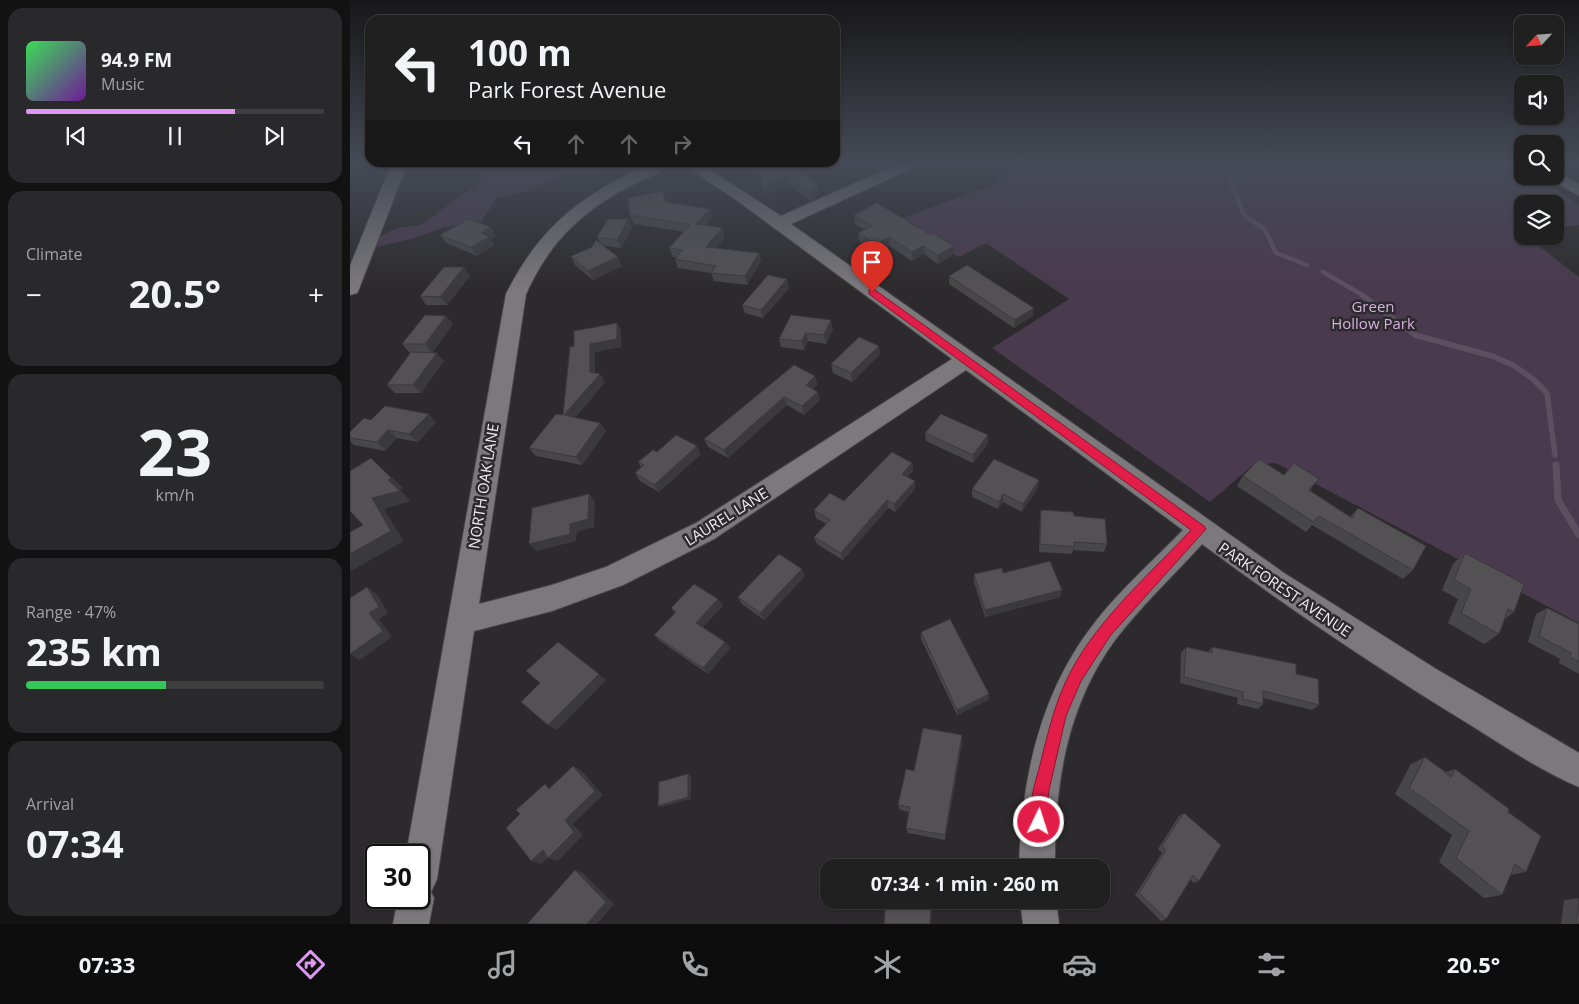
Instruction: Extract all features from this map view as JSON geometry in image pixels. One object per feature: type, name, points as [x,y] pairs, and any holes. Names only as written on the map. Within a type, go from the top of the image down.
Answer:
[{"type":"street","points":[[350,288],[383,205]]},
{"type":"street","name":"NORTH OAK LANE","points":[[425,844],[506,344],[516,294],[525,273],[548,240],[572,216],[588,205]]},
{"type":"street","name":"PARK FOREST AVENUE","points":[[753,205],[1200,529],[1358,638],[1505,730],[1579,771]]},
{"type":"street","points":[[778,224],[819,205]]},
{"type":"street","name":"LAUREL LANE","points":[[461,621],[552,598],[613,576],[651,559],[705,531],[966,360]]},
{"type":"street","points":[[1037,859],[1041,790],[1059,716],[1076,676],[1105,631],[1200,529]]},
{"type":"street","points":[[411,924],[414,909]]},
{"type":"street","points":[[1039,909],[1041,924]]},
{"type":"green space","points":[[448,205],[492,205],[479,225],[444,227],[415,238],[372,248],[381,236],[397,228],[420,225]]},
{"type":"green space","name":"Green Hollow Park","points":[[938,205],[1514,205],[1514,245],[1538,245],[1579,277],[1579,623],[1276,463],[1253,465],[1210,502],[992,348],[1069,299],[986,243],[959,257],[900,219]]},
{"type":"green space","name":"Green Hollow Park","points":[[1564,205],[1579,205],[1579,225],[1564,227]]},
{"type":"building","points":[[629,205],[685,205],[710,209],[696,224],[722,228],[706,247],[759,253],[745,276],[711,273],[716,266],[675,259],[682,250],[669,248],[690,225],[630,215]]},
{"type":"building","points":[[873,205],[881,205],[929,234],[933,233],[954,246],[938,255],[923,246],[912,252],[889,237],[876,244],[858,233],[872,226],[854,215]]},
{"type":"building","points":[[468,219],[491,227],[481,233],[489,237],[471,247],[440,235]]},
{"type":"building","points":[[608,219],[628,219],[617,240],[597,237]]},
{"type":"building","points":[[596,240],[618,257],[588,271],[571,256],[592,247]]},
{"type":"building","points":[[967,265],[1034,308],[1015,320],[949,276]]},
{"type":"building","points":[[444,267],[464,267],[440,297],[420,296]]},
{"type":"building","points":[[768,275],[787,279],[761,310],[742,305]]},
{"type":"building","points":[[425,315],[446,316],[425,344],[402,344]]},
{"type":"building","points":[[791,315],[831,320],[824,335],[806,333],[802,341],[779,339]]},
{"type":"building","points":[[617,323],[617,339],[590,344],[590,372],[600,374],[564,415],[600,423],[576,457],[529,448],[556,414],[563,415],[570,347],[574,346],[574,331]]},
{"type":"building","points":[[859,337],[879,346],[851,373],[831,364]]},
{"type":"building","points":[[411,352],[437,353],[413,385],[387,385]]},
{"type":"building","points":[[794,365],[815,376],[806,385],[818,392],[802,406],[784,397],[724,450],[704,439]]},
{"type":"building","points":[[385,406],[429,414],[409,434],[388,430],[377,442],[350,438],[350,432],[364,418],[371,420]]},
{"type":"building","points":[[941,414],[988,435],[973,455],[925,433]]},
{"type":"building","points":[[676,435],[697,446],[654,485],[635,473],[644,465],[638,462],[653,450],[657,452]]},
{"type":"building","points":[[892,452],[912,463],[902,474],[915,481],[894,504],[887,500],[841,553],[814,537],[830,520],[814,510],[830,493],[844,501]]},
{"type":"building","points":[[371,458],[391,478],[388,480],[400,491],[372,498],[391,531],[350,554],[350,532],[363,525],[350,511],[350,471]]},
{"type":"building","points":[[994,459],[1039,480],[1023,504],[1003,494],[999,502],[972,489]]},
{"type":"building","points":[[1259,459],[1284,475],[1294,463],[1319,479],[1309,490],[1352,518],[1358,508],[1426,546],[1413,570],[1319,516],[1313,522],[1243,476]]},
{"type":"building","points":[[589,494],[588,519],[570,524],[570,534],[529,544],[532,508]]},
{"type":"building","points":[[1041,510],[1073,512],[1074,516],[1105,519],[1107,544],[1074,542],[1074,547],[1040,544]]},
{"type":"building","points":[[1465,553],[1524,584],[1514,612],[1508,609],[1499,634],[1461,613],[1471,589],[1454,580]]},
{"type":"building","points":[[779,554],[802,569],[760,613],[738,597]]},
{"type":"building","points":[[1050,561],[1062,590],[985,610],[974,574],[1002,568],[1003,573]]},
{"type":"building","points":[[694,584],[718,599],[696,623],[725,642],[703,668],[654,635],[676,612],[671,608]]},
{"type":"building","points":[[367,587],[379,607],[369,613],[383,631],[350,654],[350,598]]},
{"type":"building","points":[[1547,608],[1579,624],[1579,662],[1570,657],[1571,653],[1539,636]]},
{"type":"building","points":[[950,619],[989,694],[957,710],[921,632]]},
{"type":"building","points":[[558,642],[599,674],[548,725],[521,702],[540,683],[526,671]]},
{"type":"building","points":[[1186,647],[1212,653],[1212,647],[1296,664],[1296,674],[1318,679],[1319,705],[1263,691],[1263,704],[1243,699],[1243,692],[1184,677]]},
{"type":"building","points":[[923,728],[962,735],[945,835],[906,828],[910,807],[898,805],[906,769],[914,771]]},
{"type":"building","points":[[1425,757],[1451,777],[1455,769],[1509,809],[1508,812],[1541,836],[1526,872],[1515,864],[1502,895],[1456,858],[1469,831],[1409,788]]},
{"type":"building","points":[[573,766],[595,791],[565,820],[574,832],[548,858],[543,850],[531,861],[506,828],[520,814],[516,810],[545,784],[549,789]]},
{"type":"building","points":[[688,774],[688,797],[658,806],[659,782]]},
{"type":"building","points":[[1184,813],[1221,845],[1199,881],[1193,875],[1166,919],[1139,893],[1166,850],[1162,846]]},
{"type":"building","points":[[575,870],[606,902],[587,924],[527,924]]},
{"type":"building","points":[[1579,898],[1579,924],[1576,924]]},
{"type":"building","points":[[885,909],[931,909],[930,924],[884,924]]},
{"type":"waterway","points":[[1240,205],[1244,215],[1265,230],[1276,253],[1307,265]]},
{"type":"waterway","points":[[1323,272],[1364,296]]},
{"type":"waterway","points":[[1362,295],[1415,335],[1492,356],[1513,365],[1533,379],[1547,393],[1555,455]]},
{"type":"waterway","points":[[1556,465],[1558,500],[1579,535]]},
{"type":"route","points":[[872,292],[1200,529],[1105,631],[1076,676],[1059,716],[1041,790],[1039,822]]}]
